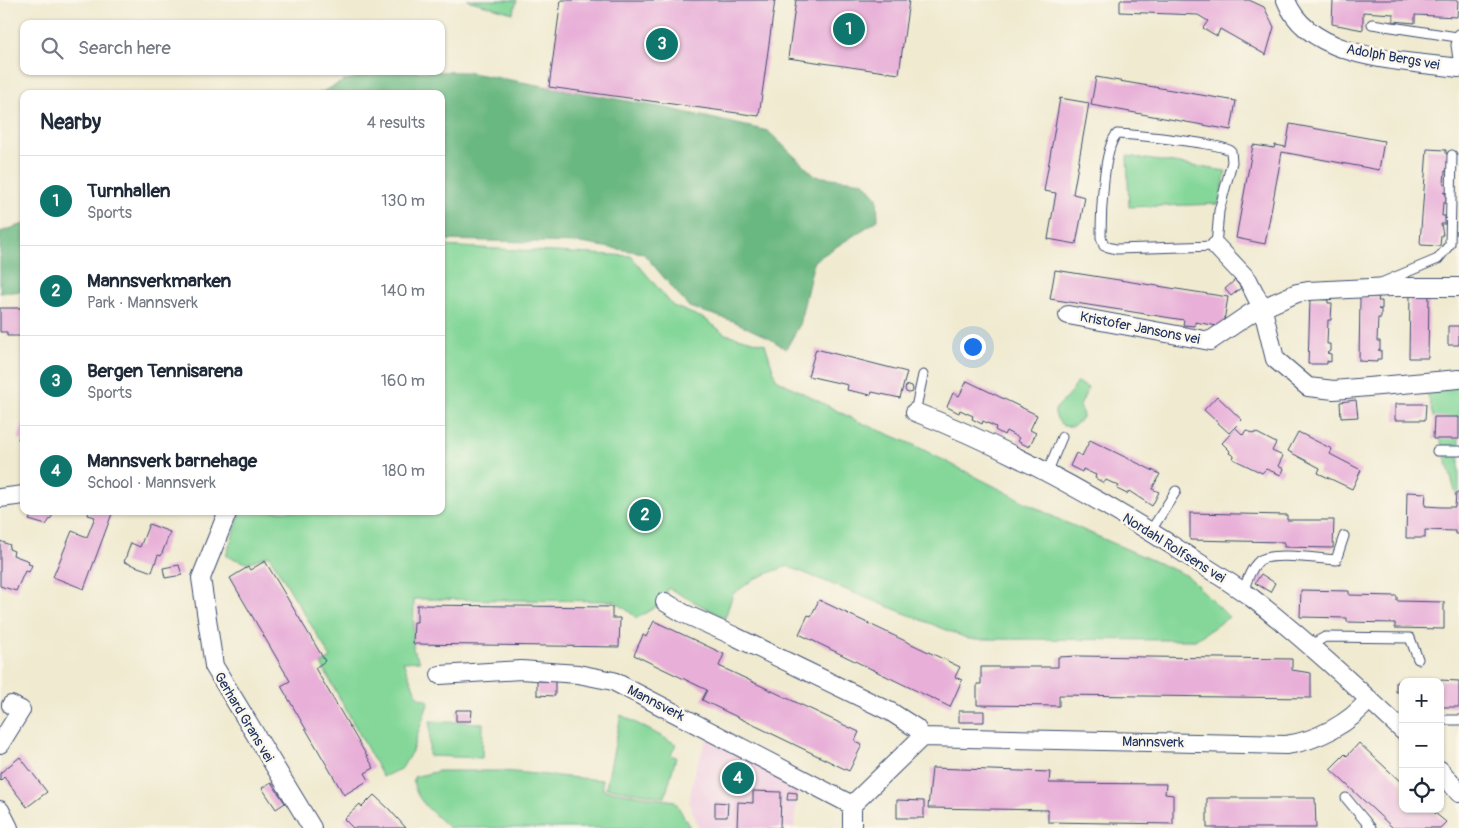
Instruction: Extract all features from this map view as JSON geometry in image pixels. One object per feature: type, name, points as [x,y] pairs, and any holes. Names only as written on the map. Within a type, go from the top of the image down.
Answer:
[{"type":"street","name":"Adolph Bergs vei","points":[[1290,2],[1308,30],[1335,46],[1366,54],[1459,67]]},
{"type":"street","points":[[1216,246],[1248,280],[1263,310],[1275,359],[1308,387],[1334,390],[1459,379]]},
{"type":"street","name":"Kristofer Jansons vei","points":[[1068,314],[1210,342],[1251,313],[1263,310],[1296,294],[1308,291],[1372,287],[1459,287]]},
{"type":"street","name":"Nordahl Rolfsens vei","points":[[915,412],[940,421],[1046,472],[1150,532],[1243,592],[1309,646],[1399,727]]},
{"type":"street","points":[[0,498],[20,496]]},
{"type":"street","name":"Gerhard Grans vei","points":[[226,515],[201,578],[214,666],[312,828]]},
{"type":"street","points":[[665,602],[683,613],[891,712],[916,728],[922,737],[852,805],[852,828]]},
{"type":"street","name":"Mannsverk","points":[[440,676],[520,670],[578,674],[613,681],[852,805]]},
{"type":"street","name":"Mannsverk","points":[[922,737],[1301,743],[1354,718],[1369,699]]},
{"type":"street","points":[[0,744],[21,710],[11,705]]},
{"type":"street","points":[[1444,775],[1459,792]]},
{"type":"street","points":[[0,810],[9,828]]},
{"type":"lane","points":[[1372,24],[1458,35],[1456,46],[1459,67]]},
{"type":"lane","points":[[1117,134],[1202,144],[1227,148],[1231,151],[1232,162],[1219,211],[1216,246],[1116,249],[1104,246],[1101,237],[1101,219],[1109,144],[1112,138],[1117,134]]},
{"type":"lane","points":[[1372,287],[1438,259],[1450,244],[1452,155]]},
{"type":"lane","points":[[915,412],[923,375]]},
{"type":"lane","points":[[1046,472],[1062,437]]},
{"type":"lane","points":[[1437,451],[1459,451]]},
{"type":"lane","points":[[1150,532],[1176,491]]},
{"type":"lane","points":[[1243,592],[1252,568],[1261,559],[1285,556],[1336,560],[1344,536]]},
{"type":"lane","points":[[1309,646],[1325,637],[1410,638],[1418,659]]},
{"type":"lane","points":[[1444,720],[1459,720]]},
{"type":"lane","points":[[1346,798],[1371,828]]},
{"type":"shaded area","points":[[707,738],[798,786],[794,828],[699,828],[689,802],[695,770]]},
{"type":"green space","points":[[467,0],[517,0],[513,13]]},
{"type":"green space","points":[[445,72],[466,72],[666,108],[768,131],[815,176],[864,182],[877,197],[878,220],[814,261],[799,326],[786,349],[769,338],[733,321],[689,307],[643,253],[580,243],[445,240],[445,90],[326,90],[346,80],[369,75],[445,75]]},
{"type":"green space","points":[[1127,156],[1226,171],[1219,204],[1129,207]]},
{"type":"green space","points":[[20,225],[20,291],[0,293],[0,232]]},
{"type":"green space","points":[[445,246],[631,256],[673,306],[705,319],[725,334],[765,344],[776,379],[855,420],[914,445],[1058,519],[1188,576],[1229,617],[1195,640],[969,639],[787,566],[754,579],[733,594],[725,618],[668,588],[659,605],[637,618],[615,601],[414,599],[413,650],[420,661],[403,662],[418,697],[429,701],[412,751],[402,768],[383,777],[321,664],[331,658],[269,555],[247,563],[226,556],[240,515],[445,515]]},
{"type":"green space","points":[[1077,382],[1088,388],[1080,406],[1083,415],[1075,425],[1063,426],[1055,412]]},
{"type":"green space","points":[[1459,386],[1459,505],[1426,389]]},
{"type":"green space","points":[[621,715],[676,744],[671,755],[676,757],[665,797],[606,788]]},
{"type":"green space","points":[[430,721],[483,723],[482,758],[429,756]]},
{"type":"green space","points":[[439,771],[502,771],[602,780],[603,790],[675,801],[690,828],[449,828],[420,799],[414,785],[414,777]]},
{"type":"building","points":[[561,0],[775,0],[759,116],[549,87]]},
{"type":"building","points":[[796,0],[909,0],[899,74],[788,58]]},
{"type":"building","points":[[1120,0],[1249,0],[1264,7],[1274,27],[1266,55],[1220,29],[1217,36],[1203,28],[1208,21],[1198,15],[1120,12]]},
{"type":"building","points":[[1333,0],[1458,0],[1457,17],[1415,15],[1415,23],[1393,21],[1393,14],[1363,12],[1363,30],[1332,24]]},
{"type":"building","points":[[1096,77],[1236,101],[1231,130],[1091,105]]},
{"type":"building","points":[[1060,98],[1089,103],[1073,194],[1085,197],[1076,244],[1048,239],[1056,193],[1044,191]]},
{"type":"building","points":[[1290,124],[1384,141],[1379,170],[1282,152],[1265,244],[1236,238],[1253,145],[1274,148],[1275,145],[1286,147]]},
{"type":"building","points":[[1427,149],[1446,150],[1446,154],[1450,154],[1447,171],[1445,171],[1444,184],[1448,184],[1447,193],[1443,192],[1446,194],[1446,203],[1443,203],[1442,216],[1445,216],[1445,224],[1441,224],[1443,235],[1441,235],[1440,246],[1421,245],[1420,243]]},
{"type":"building","points":[[1055,270],[1228,297],[1223,327],[1195,322],[1195,326],[1183,325],[1184,320],[1050,299]]},
{"type":"building","points":[[1235,280],[1241,288],[1231,296],[1225,289]]},
{"type":"building","points":[[1410,293],[1429,294],[1428,358],[1409,358]]},
{"type":"building","points":[[1360,297],[1379,297],[1378,301],[1382,301],[1382,309],[1378,309],[1381,310],[1381,318],[1378,318],[1377,341],[1380,341],[1380,349],[1378,350],[1381,350],[1381,359],[1377,359],[1377,362],[1359,361]]},
{"type":"building","points":[[1310,299],[1328,300],[1328,303],[1332,303],[1331,320],[1328,320],[1327,344],[1330,344],[1330,351],[1327,353],[1331,354],[1331,362],[1327,361],[1327,364],[1308,364]]},
{"type":"building","points":[[0,308],[20,308],[20,336],[7,336],[7,332],[0,332]]},
{"type":"building","points":[[1448,326],[1459,326],[1459,345],[1448,345]]},
{"type":"building","points":[[816,349],[907,372],[900,398],[872,392],[871,395],[847,390],[848,385],[808,376]]},
{"type":"building","points":[[967,381],[1037,415],[1030,430],[1036,433],[1029,447],[1017,441],[1019,438],[1006,431],[1004,435],[995,430],[996,427],[983,421],[982,424],[972,419],[973,416],[960,410],[959,413],[947,407],[953,393],[959,396]]},
{"type":"building","points":[[909,385],[913,389],[909,393],[905,389]]},
{"type":"building","points":[[1217,396],[1242,420],[1229,433],[1204,410]]},
{"type":"building","points":[[1356,400],[1358,417],[1341,418],[1340,402]]},
{"type":"building","points":[[1395,404],[1426,404],[1425,420],[1395,420]]},
{"type":"building","points":[[1434,417],[1459,417],[1459,439],[1433,439]]},
{"type":"building","points":[[1236,428],[1243,435],[1246,430],[1254,434],[1255,432],[1276,443],[1272,451],[1283,456],[1278,466],[1284,469],[1281,475],[1266,469],[1262,473],[1233,459],[1234,456],[1229,453],[1230,451],[1222,443]]},
{"type":"building","points":[[1298,432],[1332,449],[1330,454],[1361,470],[1352,489],[1318,473],[1320,468],[1288,451]]},
{"type":"building","points":[[1090,440],[1160,474],[1152,489],[1159,492],[1152,506],[1129,491],[1127,494],[1117,489],[1119,486],[1106,480],[1104,483],[1095,478],[1096,475],[1083,469],[1082,472],[1070,466],[1076,453],[1082,456]]},
{"type":"building","points":[[1407,492],[1426,493],[1425,506],[1441,507],[1455,507],[1456,493],[1459,493],[1459,534],[1455,534],[1455,531],[1425,530],[1425,538],[1406,538]]},
{"type":"building","points":[[1190,513],[1287,515],[1287,520],[1334,520],[1333,548],[1284,547],[1284,542],[1190,540]]},
{"type":"building","points":[[32,515],[53,515],[46,525],[29,520]]},
{"type":"building","points":[[88,515],[112,515],[84,589],[53,577],[72,531],[87,537],[95,517]]},
{"type":"building","points":[[149,524],[170,532],[161,556],[158,555],[152,572],[124,562],[131,543],[140,547]]},
{"type":"building","points":[[0,541],[10,545],[9,549],[14,551],[13,555],[29,561],[28,564],[32,565],[29,572],[25,571],[16,591],[0,586]]},
{"type":"building","points":[[265,561],[325,661],[315,668],[374,768],[365,773],[369,780],[344,795],[281,686],[290,681],[230,578],[248,567],[250,570]]},
{"type":"building","points":[[179,565],[182,575],[165,578],[163,568]]},
{"type":"building","points":[[1261,574],[1275,583],[1270,592],[1255,583]]},
{"type":"building","points":[[1301,590],[1349,591],[1349,595],[1397,596],[1397,601],[1444,602],[1444,629],[1395,628],[1395,623],[1347,622],[1347,618],[1300,617]]},
{"type":"building","points":[[819,600],[960,667],[955,677],[962,680],[950,707],[799,634],[808,615],[811,616]]},
{"type":"building","points":[[417,605],[612,607],[612,618],[620,618],[619,647],[413,644],[414,622],[417,622]]},
{"type":"building","points":[[654,621],[724,654],[719,666],[859,732],[855,741],[862,745],[849,771],[702,700],[707,690],[634,655],[643,635],[646,637]]},
{"type":"building","points":[[1058,657],[1292,659],[1292,670],[1311,673],[1311,698],[1059,695],[1059,706],[977,705],[977,684],[981,684],[981,667],[1058,667]]},
{"type":"building","points":[[1444,680],[1459,681],[1459,707],[1444,707]]},
{"type":"building","points":[[537,681],[555,681],[555,696],[537,695]]},
{"type":"building","points":[[1396,682],[1399,682],[1399,692],[1396,692]]},
{"type":"building","points":[[456,710],[472,710],[471,721],[456,721]]},
{"type":"building","points":[[959,711],[984,711],[984,722],[959,722]]},
{"type":"building","points":[[1359,743],[1399,780],[1399,813],[1435,813],[1446,822],[1440,828],[1393,828],[1330,769],[1345,754],[1347,756]]},
{"type":"building","points":[[20,757],[47,792],[27,807],[4,777],[0,781],[0,773]]},
{"type":"building","points":[[932,768],[1050,772],[1049,783],[1166,784],[1165,794],[1173,795],[1173,824],[1048,822],[1048,810],[928,808]]},
{"type":"building","points":[[271,782],[285,803],[276,809],[262,788]]},
{"type":"building","points":[[753,791],[781,792],[780,828],[737,828],[738,802],[753,803]]},
{"type":"building","points":[[788,792],[797,793],[797,800],[787,800]]},
{"type":"building","points":[[374,795],[406,828],[353,828],[344,819],[360,804],[362,807]]},
{"type":"building","points":[[1207,798],[1315,798],[1316,828],[1207,828]]},
{"type":"building","points":[[897,800],[924,801],[924,818],[897,818]]},
{"type":"building","points":[[715,802],[728,803],[727,817],[715,817]]},
{"type":"place","name":"Turnhallen","points":[[849,29]]},
{"type":"place","name":"Bergen Tennisarena","points":[[662,44]]},
{"type":"place","name":"Mannsverkmarken","points":[[645,515]]},
{"type":"place","name":"Mannsverk barnehage","points":[[738,778]]}]
